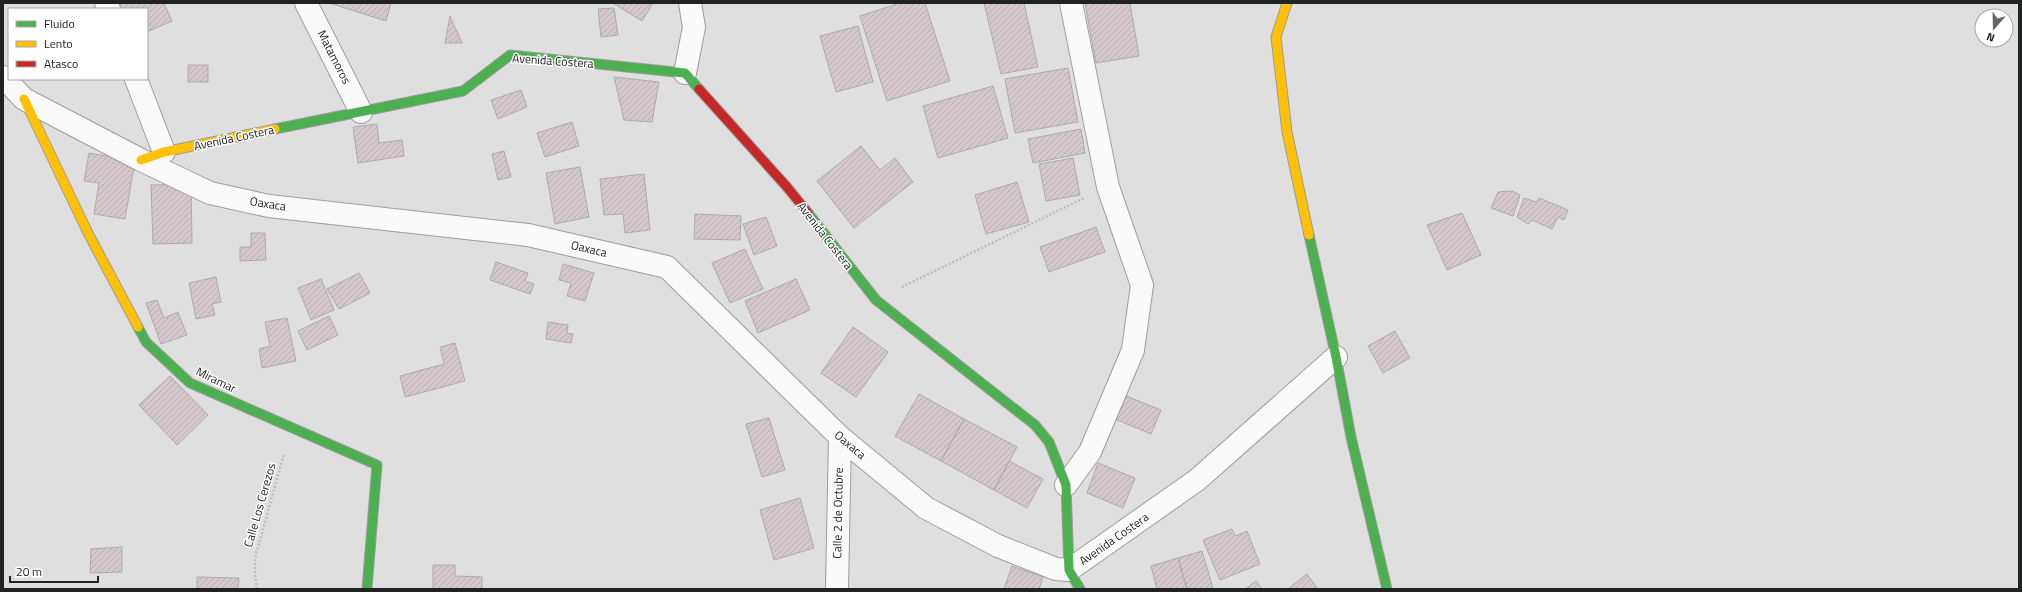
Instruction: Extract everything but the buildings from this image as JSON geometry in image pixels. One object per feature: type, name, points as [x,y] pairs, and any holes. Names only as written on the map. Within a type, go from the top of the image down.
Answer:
[{"type":"main road","points":[[1287,3],[1276,37],[1287,132],[1336,357],[1351,437],[1387,589]]},
{"type":"main road","name":"Avenida Costera","points":[[141,160],[164,152],[462,91],[510,55],[685,73],[787,187],[876,300],[1035,425],[1049,442],[1066,485],[1069,570]]},
{"type":"main road","name":"Miramar","points":[[24,99],[88,233],[146,342],[190,383],[377,465],[367,589]]},
{"type":"main road","points":[[1069,570],[1080,589]]},
{"type":"street","name":"Matamoros","points":[[306,3],[361,112]]},
{"type":"street","points":[[685,73],[694,27],[690,3]]},
{"type":"street","points":[[1066,485],[1090,452],[1133,350],[1142,285],[1108,187],[1071,3]]},
{"type":"street","points":[[3,77],[24,99]]},
{"type":"street","points":[[136,80],[164,152]]},
{"type":"street","name":"Oaxaca","points":[[24,99],[141,160],[210,193],[269,206],[528,235],[667,267],[840,438],[926,508],[998,546],[1056,569],[1069,570]]},
{"type":"street","name":"Avenida Costera","points":[[1069,570],[1197,480],[1336,357]]},
{"type":"street","name":"Calle 2 de Octubre","points":[[837,589],[840,438]]},
{"type":"path","points":[[876,300],[1108,187]]},
{"type":"path","name":"Calle Los Cerezos","points":[[257,589],[254,576],[255,558],[291,427]]},
{"type":"traffic: fast","points":[[275,129],[463,91],[510,55],[685,73],[699,89]]},
{"type":"traffic: fast","points":[[808,213],[876,300],[1035,425],[1049,442],[1066,485],[1069,570],[1080,589]]},
{"type":"traffic: fast","points":[[1309,235],[1336,357],[1351,437],[1387,589]]},
{"type":"traffic: fast","points":[[138,327],[146,342],[190,383],[377,465],[367,589]]},
{"type":"traffic: slow","points":[[1287,3],[1276,37],[1287,132],[1309,235]]},
{"type":"traffic: slow","points":[[24,99],[88,233],[138,327]]},
{"type":"traffic: slow","points":[[141,160],[164,152],[275,129]]},
{"type":"traffic: jam","points":[[699,89],[787,187],[808,213]]}]
